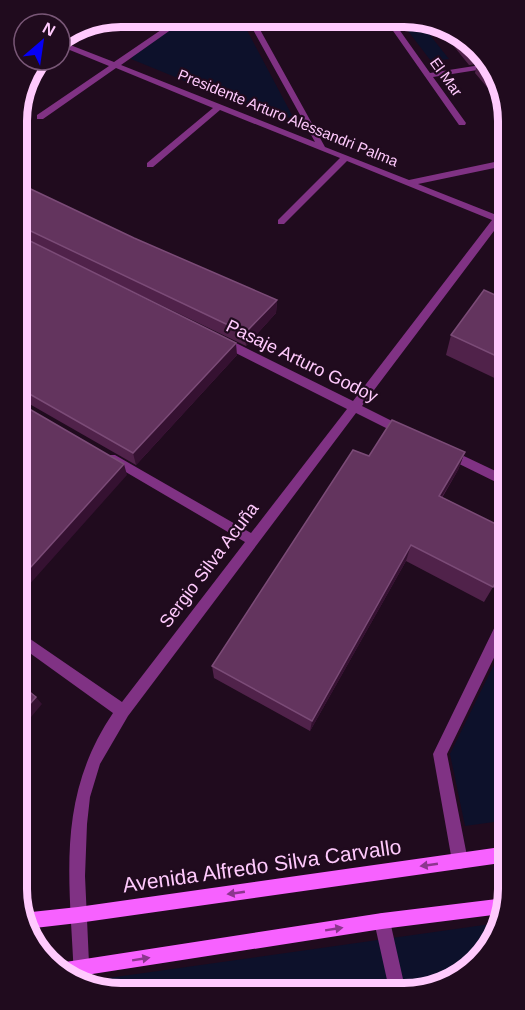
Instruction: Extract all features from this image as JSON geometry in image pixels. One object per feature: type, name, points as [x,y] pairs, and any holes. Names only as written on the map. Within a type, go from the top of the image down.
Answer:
[{"type":"street","points":[[40,117],[170,27]]},
{"type":"street","points":[[255,27],[322,148]]},
{"type":"street","name":"El Mar","points":[[393,27],[462,123]]},
{"type":"street","name":"Presidente Arturo Alessandri Palma","points":[[72,48],[498,219]]},
{"type":"street","points":[[428,76],[481,67]]},
{"type":"street","points":[[150,165],[219,107]]},
{"type":"street","points":[[281,222],[345,158]]},
{"type":"street","points":[[408,183],[498,164]]},
{"type":"street","name":"Sergio Silva Acuña","points":[[83,974],[76,853],[80,810],[90,771],[104,740],[123,711],[354,407],[498,224]]},
{"type":"street","name":"Pasaje Arturo Godoy","points":[[207,334],[415,437]]},
{"type":"street","points":[[435,447],[498,478]]},
{"type":"street","points":[[100,452],[253,540]]},
{"type":"street","points":[[460,861],[440,754],[498,634]]},
{"type":"street","points":[[27,643],[123,711]]},
{"type":"street","name":"Avenida Alfredo Silva Carvallo","points":[[32,920],[498,855]]},
{"type":"street","points":[[84,975],[382,921],[496,907]]},
{"type":"street","points":[[382,921],[396,983]]},
{"type":"shaded area","points":[[174,27],[245,27],[293,117],[278,119],[131,59]]},
{"type":"shaded area","points":[[405,27],[426,30],[449,59],[431,61]]},
{"type":"shaded area","points":[[498,656],[498,821],[465,826],[450,754]]},
{"type":"shaded area","points":[[491,924],[479,946],[461,964],[434,978],[416,982],[121,983],[101,979]]},
{"type":"building","points":[[27,187],[134,238],[277,300],[245,333],[27,229]]},
{"type":"building","points":[[27,239],[236,343],[133,453],[27,393]]},
{"type":"building","points":[[484,290],[498,296],[498,357],[451,335]]},
{"type":"building","points":[[27,408],[124,464],[27,571]]},
{"type":"building","points":[[392,420],[465,452],[439,496],[498,525],[498,578],[493,587],[411,545],[312,721],[212,666],[353,450],[369,456]]},
{"type":"building","points":[[27,690],[36,697],[27,707]]}]
